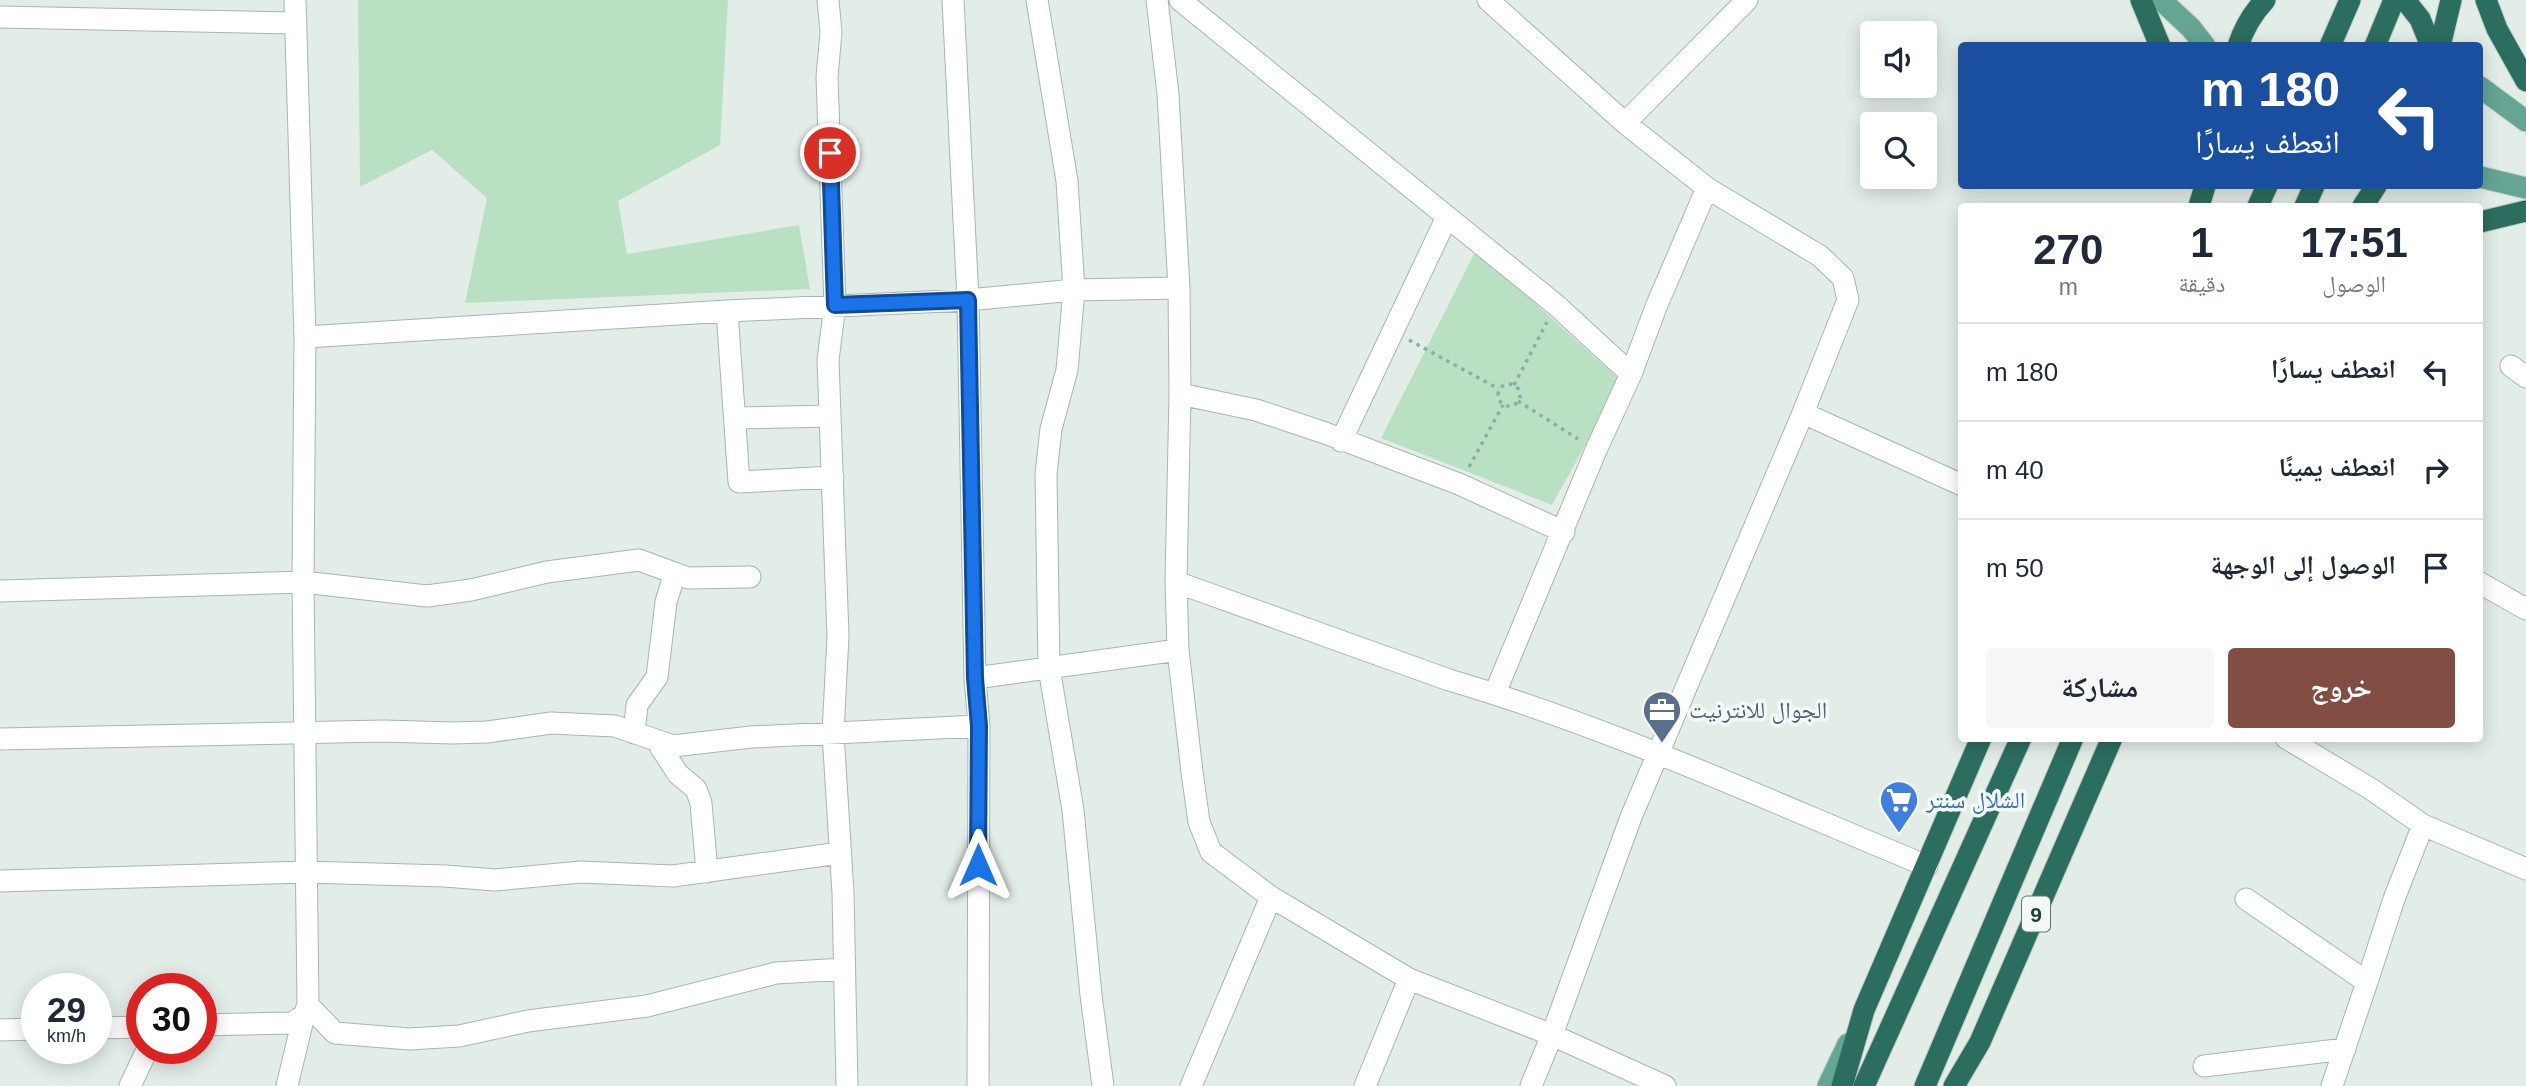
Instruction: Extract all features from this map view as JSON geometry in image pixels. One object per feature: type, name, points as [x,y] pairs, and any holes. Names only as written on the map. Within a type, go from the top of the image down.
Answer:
[{"type":"highway","points":[[2141,0],[2158,42]]},
{"type":"highway","points":[[2240,42],[2248,22],[2265,0]]},
{"type":"highway","points":[[2332,42],[2350,0]]},
{"type":"highway","points":[[2377,42],[2395,0]]},
{"type":"highway","points":[[2405,0],[2420,19],[2429,42]]},
{"type":"highway","points":[[2441,42],[2451,0]]},
{"type":"highway","points":[[2486,0],[2497,29],[2526,81]]},
{"type":"highway","points":[[2483,221],[2526,211]]},
{"type":"highway","points":[[1842,1086],[1864,1010],[1979,742]]},
{"type":"highway","points":[[1864,1086],[2019,742]]},
{"type":"highway","name":"9","points":[[1925,1086],[2071,742]]},
{"type":"highway","name":"9","points":[[1954,1086],[1980,1042],[2110,742]]},
{"type":"main road","points":[[2161,0],[2191,27],[2202,42]]},
{"type":"main road","points":[[2420,19],[2437,42]]},
{"type":"main road","points":[[2483,89],[2526,121]]},
{"type":"main road","points":[[2483,178],[2526,188]]},
{"type":"main road","points":[[1828,1086],[1864,1010]]},
{"type":"street","points":[[287,1086],[306,1010],[304,337],[295,0]]},
{"type":"street","points":[[828,0],[831,32],[827,77],[835,305],[828,360],[838,636],[832,733],[845,969],[847,1086]]},
{"type":"street","points":[[953,0],[968,300],[975,678],[979,726],[978,1086]]},
{"type":"street","points":[[1037,0],[1068,181],[1074,290],[1067,370],[1051,429],[1046,474],[1049,668],[1073,810],[1103,1086]]},
{"type":"street","points":[[1157,0],[1168,94],[1179,288],[1176,582],[1178,650],[1199,822],[1211,852],[1271,897],[1409,979],[1552,1035],[1665,1086]]},
{"type":"street","points":[[1180,0],[1556,305],[1631,374]]},
{"type":"street","points":[[1488,0],[1625,123],[1707,188],[1820,256],[1843,278],[1848,300],[1657,754],[1531,1086]]},
{"type":"street","points":[[1625,123],[1748,0]]},
{"type":"street","points":[[0,17],[295,23]]},
{"type":"street","points":[[1495,693],[1707,188]]},
{"type":"street","points":[[1340,441],[1447,217]]},
{"type":"street","points":[[304,337],[727,311],[968,300],[1074,290],[1179,288]]},
{"type":"street","points":[[727,311],[739,482],[832,477]]},
{"type":"street","points":[[1180,394],[1255,410],[1325,433],[1340,441],[1459,484],[1564,532]]},
{"type":"street","points":[[1802,413],[1958,483]]},
{"type":"street","points":[[734,418],[830,416]]},
{"type":"street","points":[[0,591],[303,582],[427,596],[471,590],[547,572],[639,560],[688,578],[750,577]]},
{"type":"street","points":[[634,733],[637,705],[657,677],[666,602],[675,573]]},
{"type":"street","points":[[1176,582],[1425,671],[1495,693],[1657,754],[1927,866]]},
{"type":"street","points":[[2483,585],[2526,609]]},
{"type":"street","points":[[975,678],[1178,650]]},
{"type":"street","points":[[0,739],[383,731],[475,732],[551,723],[615,726],[673,746],[751,737],[979,726]]},
{"type":"street","points":[[656,740],[678,774],[696,789],[701,803],[707,872]]},
{"type":"street","points":[[2293,742],[2371,789],[2423,825],[2526,869]]},
{"type":"street","points":[[2332,1086],[2394,899],[2423,825]]},
{"type":"street","points":[[0,881],[305,872],[495,880],[580,872],[673,876],[840,853]]},
{"type":"street","points":[[1191,1086],[1271,897]]},
{"type":"street","points":[[2246,899],[2367,982]]},
{"type":"street","points":[[306,1010],[335,1033],[409,1039],[458,1036],[528,1021],[646,1006],[776,973],[845,969]]},
{"type":"street","points":[[1365,1086],[1409,979]]},
{"type":"street","points":[[217,1025],[292,1023],[306,1010]]},
{"type":"street","points":[[0,1030],[21,1029]]},
{"type":"street","points":[[2204,1066],[2345,1049]]},
{"type":"street","points":[[130,1086],[140,1064]]},
{"type":"path","points":[[1514,385],[1556,305]]},
{"type":"path","points":[[1392,331],[1499,390]]},
{"type":"path","points":[[1506,384],[1514,385],[1520,393],[1518,401],[1512,407],[1503,405],[1497,398],[1499,390],[1506,384]]},
{"type":"path","points":[[1518,401],[1596,450]]},
{"type":"path","points":[[1459,484],[1503,405]]},
{"type":"green space","points":[[358,0],[728,0],[720,145],[618,201],[627,254],[799,225],[810,289],[465,303],[487,198],[432,150],[360,187]]},
{"type":"green space","points":[[1476,250],[1621,381],[1552,505],[1381,438]]},
{"type":"place","name":"الجوال للانترنيت","points":[[1662,744]]},
{"type":"place","name":"الشلال سنتر","points":[[1899,834]]},
{"type":"route","points":[[830,153],[835,305],[968,300],[975,678],[979,726],[978,865]]}]
